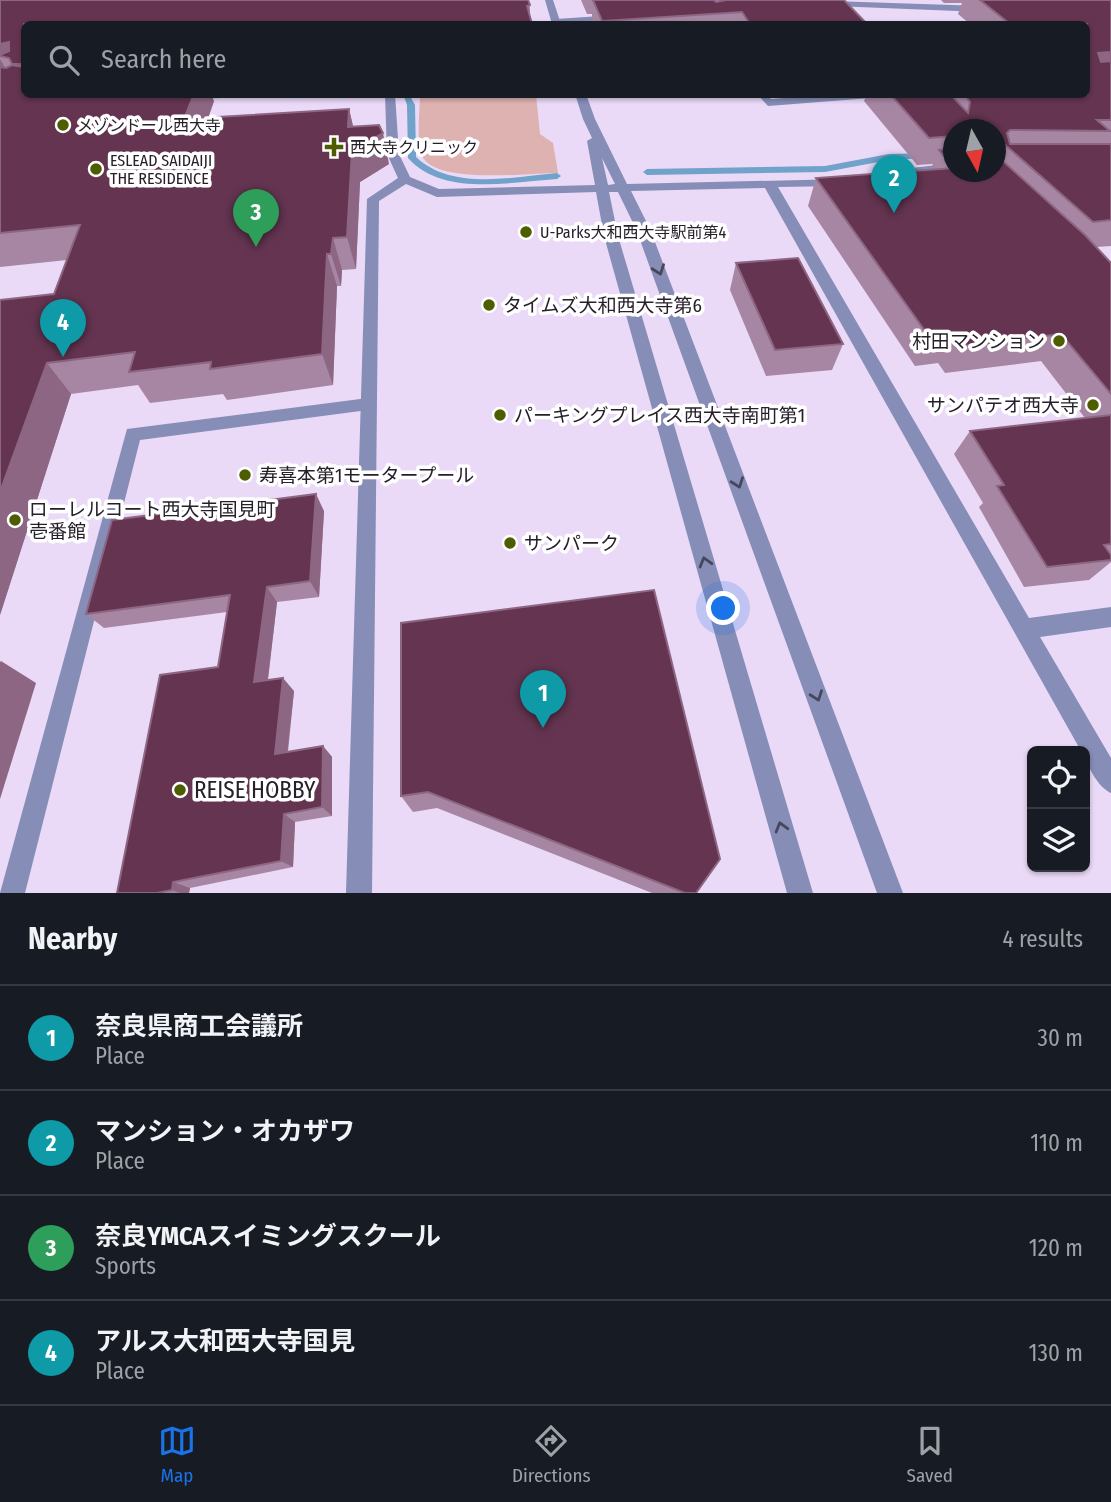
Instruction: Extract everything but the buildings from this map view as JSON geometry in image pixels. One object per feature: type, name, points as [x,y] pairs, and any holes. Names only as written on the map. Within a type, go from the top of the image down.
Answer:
[{"type":"street","points":[[549,0],[555,21]]},
{"type":"street","points":[[967,0],[977,9]]},
{"type":"street","points":[[832,2],[989,10]]},
{"type":"street","points":[[832,2],[848,17]]},
{"type":"street","points":[[581,21],[630,17]]},
{"type":"street","points":[[390,98],[393,155],[405,179],[437,193],[758,183],[769,185],[943,168]]},
{"type":"street","points":[[581,98],[643,229],[890,893]]},
{"type":"street","points":[[765,98],[768,103],[832,98]]},
{"type":"street","points":[[589,119],[611,236],[800,893]]},
{"type":"street","points":[[359,893],[373,199],[405,179]]},
{"type":"street","points":[[769,185],[1111,781]]},
{"type":"street","points":[[12,893],[132,434],[368,404]]},
{"type":"street","points":[[1025,629],[1111,617]]},
{"type":"shaded area","points":[[420,98],[536,98],[540,134],[553,143],[558,173],[484,175],[444,170],[430,164],[422,155]]},
{"type":"waterway","points":[[408,98],[411,105],[412,158],[424,169],[458,180],[557,176]]},
{"type":"waterway","points":[[647,172],[825,169],[889,157],[925,156]]},
{"type":"place","name":"メゾンドール西大寺","points":[[63,125]]},
{"type":"place","name":"西大寺クリニック","points":[[334,147]]},
{"type":"place","name":"ESLEAD SAIDAIJI THE RESIDENCE","points":[[96,169]]},
{"type":"place","name":"マンション・オカザワ","points":[[894,213]]},
{"type":"place","name":"U-Parks大和西大寺駅前第4","points":[[526,232]]},
{"type":"place","name":"奈良YMCAスイミングスクール","points":[[256,247]]},
{"type":"place","name":"タイムズ大和西大寺第6","points":[[489,305]]},
{"type":"place","name":"村田マンション","points":[[1059,341]]},
{"type":"place","name":"アルス大和西大寺国見","points":[[63,357]]},
{"type":"place","name":"サンパテオ西大寺","points":[[1093,405]]},
{"type":"place","name":"パーキングプレイス西大寺南町第1","points":[[500,415]]},
{"type":"place","name":"寿喜本第1モータープール","points":[[245,475]]},
{"type":"place","name":"ローレルコート西大寺国見町 壱番館","points":[[15,520]]},
{"type":"place","name":"サンパーク","points":[[510,543]]},
{"type":"place","name":"奈良県商工会議所","points":[[543,728]]},
{"type":"place","name":"REISE HOBBY","points":[[180,790]]}]
